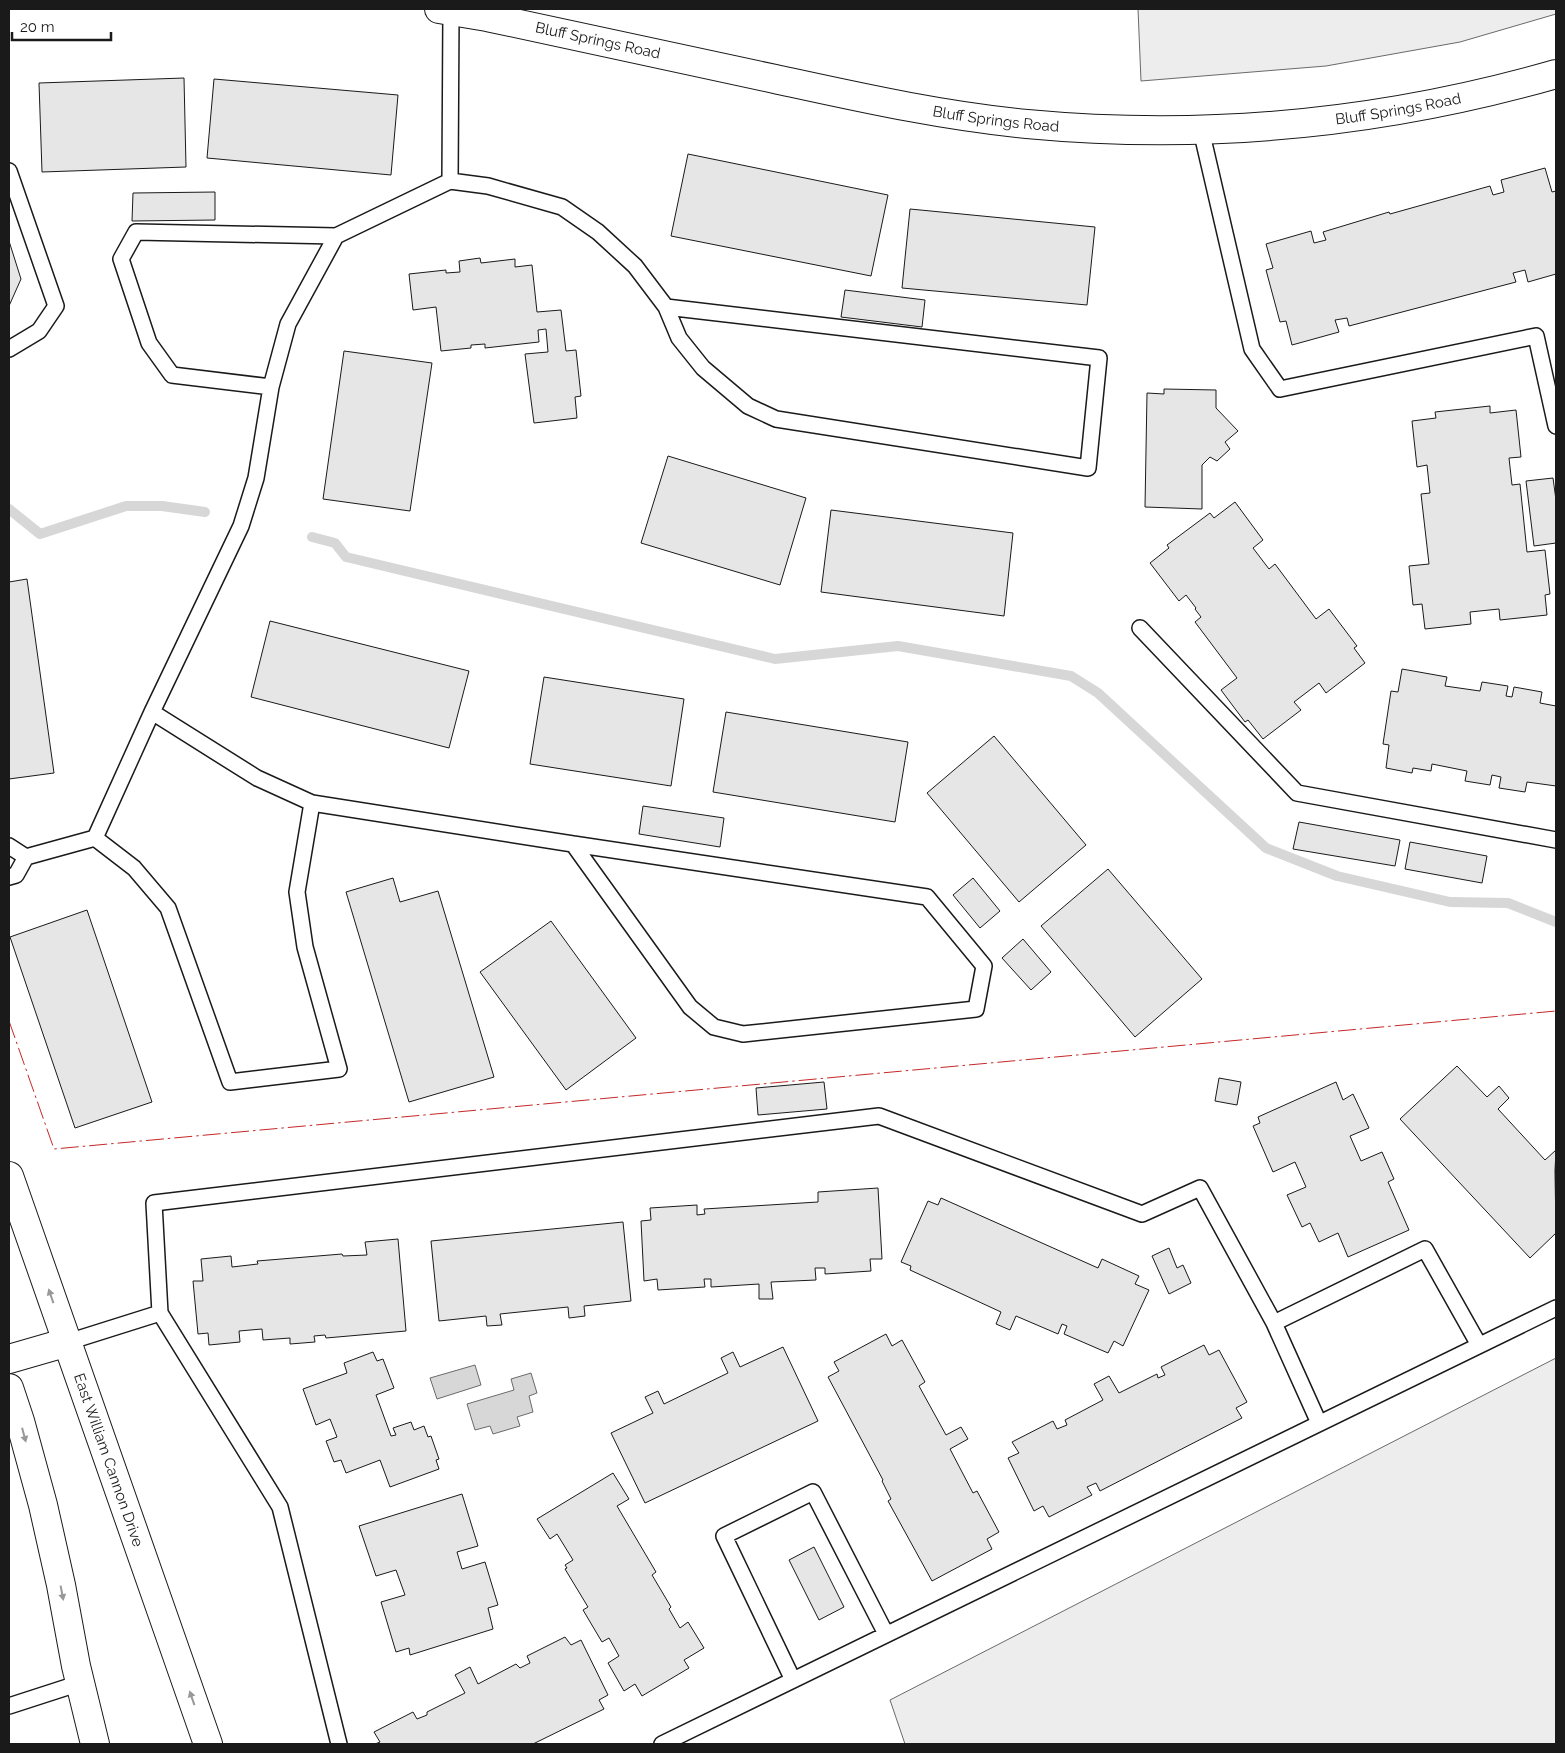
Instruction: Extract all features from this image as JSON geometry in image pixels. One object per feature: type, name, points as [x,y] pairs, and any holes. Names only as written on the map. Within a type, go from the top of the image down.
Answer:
[{"type":"street","name":"Bluff Springs Road","points":[[445,10],[496,19],[881,102],[1026,124],[1088,129],[1201,130],[1286,126],[1344,120],[1498,91],[1556,74]]},
{"type":"street","name":"East William Cannon Drive","points":[[9,1176],[208,1744]]},
{"type":"street","points":[[9,1359],[68,1342]]},
{"type":"street","points":[[9,1388],[43,1505],[80,1683],[96,1744]]},
{"type":"lane","points":[[445,10],[450,182]]},
{"type":"lane","points":[[1201,130],[1252,348],[1280,389],[1536,336],[1556,426]]},
{"type":"lane","points":[[9,171],[56,306],[39,331],[9,349]]},
{"type":"lane","points":[[271,387],[172,375],[149,343],[121,259],[136,232],[336,236],[450,182],[488,186],[562,207],[598,232],[635,266],[666,307],[680,338],[702,368],[748,406],[776,419],[1088,468],[1099,358],[666,307]]},
{"type":"lane","points":[[95,838],[152,712],[241,526],[256,478],[271,387],[288,324],[336,236]]},
{"type":"lane","points":[[1140,628],[1297,793],[1556,840]]},
{"type":"lane","points":[[152,712],[257,778],[312,803],[927,897],[984,966],[976,1009],[743,1034],[714,1028],[690,1006],[573,844]]},
{"type":"lane","points":[[95,838],[134,868],[168,908],[230,1082],[339,1069],[305,947],[296,892],[312,803]]},
{"type":"lane","points":[[9,877],[16,875],[26,857],[95,838]]},
{"type":"lane","points":[[9,846],[26,857]]},
{"type":"lane","points":[[339,1744],[280,1507],[160,1313],[154,1204],[879,1116],[1142,1214],[1200,1188],[1274,1324],[1319,1423]]},
{"type":"lane","points":[[1274,1324],[1425,1249],[1479,1345]]},
{"type":"lane","points":[[662,1744],[1556,1308]]},
{"type":"lane","points":[[68,1342],[160,1313]]},
{"type":"lane","points":[[793,1680],[724,1536],[813,1492],[886,1634]]},
{"type":"lane","points":[[9,1706],[80,1683]]},
{"type":"shaded area","points":[[1138,9],[1556,9],[1556,14],[1460,42],[1326,66],[1141,81]]},
{"type":"shaded area","points":[[1556,1358],[1556,1744],[905,1744],[890,1700]]},
{"type":"shaded area","points":[[475,1365],[481,1385],[437,1399],[430,1378]]},
{"type":"shaded area","points":[[531,1373],[537,1393],[529,1396],[533,1412],[517,1417],[520,1426],[493,1434],[490,1426],[475,1430],[467,1404],[514,1390],[511,1379]]},
{"type":"building","points":[[184,78],[186,167],[42,172],[39,83]]},
{"type":"building","points":[[214,79],[398,95],[391,175],[207,158]]},
{"type":"building","points":[[688,154],[888,195],[871,276],[671,236]]},
{"type":"building","points":[[1545,168],[1552,192],[1556,191],[1556,274],[1528,282],[1525,270],[1513,273],[1516,282],[1349,326],[1347,318],[1335,320],[1339,332],[1292,345],[1286,321],[1280,322],[1266,270],[1273,268],[1266,244],[1311,231],[1314,243],[1326,240],[1323,232],[1389,212],[1390,214],[1490,186],[1493,195],[1504,192],[1501,180]]},
{"type":"building","points":[[215,192],[215,220],[132,221],[133,193]]},
{"type":"building","points":[[910,209],[1095,227],[1087,305],[902,288]]},
{"type":"building","points":[[9,241],[21,279],[9,306]]},
{"type":"building","points":[[480,258],[481,263],[515,259],[515,267],[532,265],[537,312],[561,310],[566,351],[576,350],[581,396],[575,397],[577,418],[534,423],[525,354],[548,352],[546,329],[538,330],[539,342],[485,348],[485,344],[471,345],[471,348],[441,351],[436,307],[413,310],[409,274],[446,270],[446,273],[460,272],[459,261]]},
{"type":"building","points":[[845,290],[925,300],[922,327],[841,317]]},
{"type":"building","points":[[344,351],[432,363],[410,511],[323,499]]},
{"type":"building","points":[[1164,389],[1216,390],[1216,408],[1238,431],[1225,442],[1230,449],[1217,461],[1210,457],[1202,465],[1202,509],[1145,507],[1147,393],[1164,394]]},
{"type":"building","points":[[1490,406],[1490,413],[1516,410],[1521,457],[1509,458],[1512,485],[1520,484],[1527,552],[1545,550],[1550,594],[1545,595],[1547,615],[1500,620],[1499,609],[1470,612],[1471,624],[1425,629],[1422,604],[1413,605],[1409,566],[1429,564],[1421,494],[1430,493],[1427,465],[1417,467],[1412,421],[1436,418],[1435,412]]},
{"type":"building","points":[[668,456],[806,498],[780,585],[641,543]]},
{"type":"building","points":[[1553,478],[1556,500],[1556,543],[1534,546],[1526,481]]},
{"type":"building","points":[[1235,502],[1263,540],[1253,548],[1269,569],[1275,564],[1316,619],[1329,609],[1357,646],[1354,648],[1365,663],[1326,693],[1319,683],[1294,702],[1301,710],[1263,739],[1248,720],[1245,722],[1221,690],[1237,678],[1195,622],[1201,617],[1196,608],[1186,595],[1179,601],[1150,563],[1169,548],[1167,545],[1210,513],[1214,518]]},
{"type":"building","points":[[831,510],[1013,533],[1004,616],[821,592]]},
{"type":"building","points":[[27,579],[54,773],[9,779],[9,582]]},
{"type":"building","points":[[270,621],[469,671],[449,748],[251,697]]},
{"type":"building","points":[[1402,669],[1447,677],[1445,686],[1480,691],[1482,682],[1508,686],[1506,696],[1512,697],[1514,687],[1542,692],[1540,703],[1556,706],[1556,786],[1527,782],[1525,792],[1499,788],[1501,777],[1492,775],[1490,785],[1465,781],[1467,771],[1432,764],[1431,771],[1413,768],[1412,773],[1386,768],[1389,745],[1383,744],[1391,691],[1398,692]]},
{"type":"building","points":[[544,677],[684,699],[671,786],[530,764]]},
{"type":"building","points":[[726,712],[908,742],[895,822],[713,792]]},
{"type":"building","points":[[994,736],[1086,845],[1019,902],[927,793]]},
{"type":"building","points":[[643,806],[724,818],[720,847],[639,834]]},
{"type":"building","points":[[1299,822],[1400,840],[1395,866],[1293,849]]},
{"type":"building","points":[[1410,842],[1487,856],[1482,883],[1405,869]]},
{"type":"building","points":[[1108,869],[1202,979],[1135,1037],[1041,926]]},
{"type":"building","points":[[393,878],[400,902],[438,891],[494,1077],[409,1102],[346,892]]},
{"type":"building","points":[[973,878],[1000,911],[980,928],[953,895]]},
{"type":"building","points":[[87,910],[152,1102],[75,1128],[10,937]]},
{"type":"building","points":[[551,921],[636,1038],[566,1090],[480,972]]},
{"type":"building","points":[[1023,939],[1051,972],[1031,990],[1002,958]]},
{"type":"building","points":[[1457,1066],[1487,1097],[1499,1086],[1509,1098],[1498,1109],[1545,1160],[1556,1150],[1556,1233],[1530,1258],[1400,1119]]},
{"type":"building","points":[[1219,1078],[1241,1082],[1237,1105],[1215,1101]]},
{"type":"building","points":[[824,1082],[827,1109],[758,1115],[756,1088]]},
{"type":"building","points":[[1336,1082],[1343,1100],[1353,1094],[1369,1128],[1350,1136],[1361,1161],[1382,1152],[1394,1179],[1388,1182],[1409,1230],[1348,1257],[1338,1233],[1319,1242],[1310,1223],[1302,1227],[1287,1195],[1306,1187],[1295,1162],[1273,1172],[1253,1126],[1260,1123],[1258,1117]]},
{"type":"building","points":[[878,1188],[882,1259],[870,1259],[871,1271],[825,1274],[825,1268],[815,1268],[816,1280],[771,1282],[773,1299],[759,1299],[759,1284],[711,1287],[711,1279],[704,1279],[705,1287],[658,1290],[657,1279],[644,1281],[641,1221],[651,1220],[650,1208],[697,1205],[697,1215],[705,1214],[704,1209],[818,1202],[818,1192]]},
{"type":"building","points":[[941,1198],[1098,1268],[1102,1259],[1139,1276],[1135,1284],[1149,1290],[1123,1346],[1114,1341],[1108,1353],[1064,1334],[1067,1326],[1062,1324],[1058,1334],[1016,1316],[1010,1330],[996,1324],[1001,1312],[910,1270],[911,1266],[901,1262],[928,1201],[938,1205]]},
{"type":"building","points":[[623,1222],[631,1301],[584,1306],[585,1316],[569,1318],[568,1307],[500,1314],[502,1325],[487,1326],[486,1316],[439,1321],[431,1241]]},
{"type":"building","points":[[398,1239],[406,1331],[326,1338],[325,1335],[314,1336],[315,1342],[290,1344],[290,1338],[263,1340],[262,1329],[239,1331],[240,1342],[209,1345],[208,1333],[198,1334],[193,1281],[203,1281],[201,1259],[231,1256],[232,1267],[258,1264],[257,1261],[342,1254],[343,1256],[367,1255],[365,1242]]},
{"type":"building","points":[[1169,1248],[1177,1268],[1183,1265],[1191,1283],[1169,1294],[1152,1256]]},
{"type":"building","points":[[886,1334],[892,1346],[902,1340],[925,1382],[919,1386],[946,1435],[961,1427],[968,1439],[950,1449],[973,1493],[977,1491],[999,1532],[987,1539],[992,1549],[932,1581],[888,1501],[891,1499],[883,1480],[828,1377],[839,1371],[834,1362]]},
{"type":"building","points":[[1204,1345],[1209,1355],[1219,1350],[1247,1402],[1236,1408],[1242,1418],[1100,1491],[1096,1483],[1087,1487],[1092,1495],[1049,1517],[1043,1506],[1034,1511],[1008,1458],[1019,1453],[1012,1442],[1053,1421],[1057,1429],[1067,1425],[1065,1420],[1103,1400],[1094,1384],[1109,1376],[1119,1393],[1157,1374],[1158,1378],[1165,1375],[1161,1367]]},
{"type":"building","points":[[783,1347],[818,1421],[645,1503],[611,1433],[653,1413],[645,1397],[658,1391],[664,1404],[728,1373],[721,1358],[733,1352],[740,1367]]},
{"type":"building","points":[[373,1352],[377,1361],[383,1359],[394,1388],[376,1395],[391,1436],[396,1435],[393,1428],[411,1422],[414,1430],[424,1426],[428,1437],[431,1436],[439,1459],[436,1460],[439,1469],[390,1487],[380,1460],[346,1473],[341,1460],[334,1462],[326,1441],[337,1437],[330,1419],[316,1425],[303,1389],[347,1373],[344,1363]]},
{"type":"building","points":[[613,1473],[629,1499],[617,1506],[656,1572],[652,1575],[671,1607],[669,1609],[680,1628],[688,1622],[704,1648],[684,1660],[689,1668],[642,1696],[635,1684],[624,1691],[608,1663],[619,1656],[609,1638],[602,1642],[583,1610],[588,1607],[565,1569],[567,1568],[565,1565],[573,1560],[557,1534],[550,1539],[537,1519]]},
{"type":"building","points":[[462,1494],[478,1546],[457,1552],[462,1569],[485,1562],[498,1605],[488,1608],[493,1629],[410,1655],[409,1648],[396,1652],[381,1602],[405,1595],[396,1570],[376,1576],[359,1526]]},
{"type":"building","points":[[814,1547],[844,1607],[819,1620],[789,1560]]},
{"type":"building","points":[[565,1637],[571,1645],[581,1640],[608,1695],[599,1700],[604,1709],[533,1744],[375,1744],[380,1742],[374,1732],[413,1712],[417,1719],[427,1715],[427,1712],[465,1693],[455,1675],[470,1667],[478,1684],[516,1664],[520,1668],[530,1663],[527,1656]]},
{"type":"waterway","points":[[9,509],[40,534],[126,506],[162,506],[205,512]]},
{"type":"waterway","points":[[312,537],[335,543],[346,557],[775,659],[898,646],[1071,676],[1098,693],[1266,848],[1337,876],[1450,902],[1508,903],[1556,922]]},
{"type":"power","points":[[9,1021],[54,1149],[1556,1011]]}]
